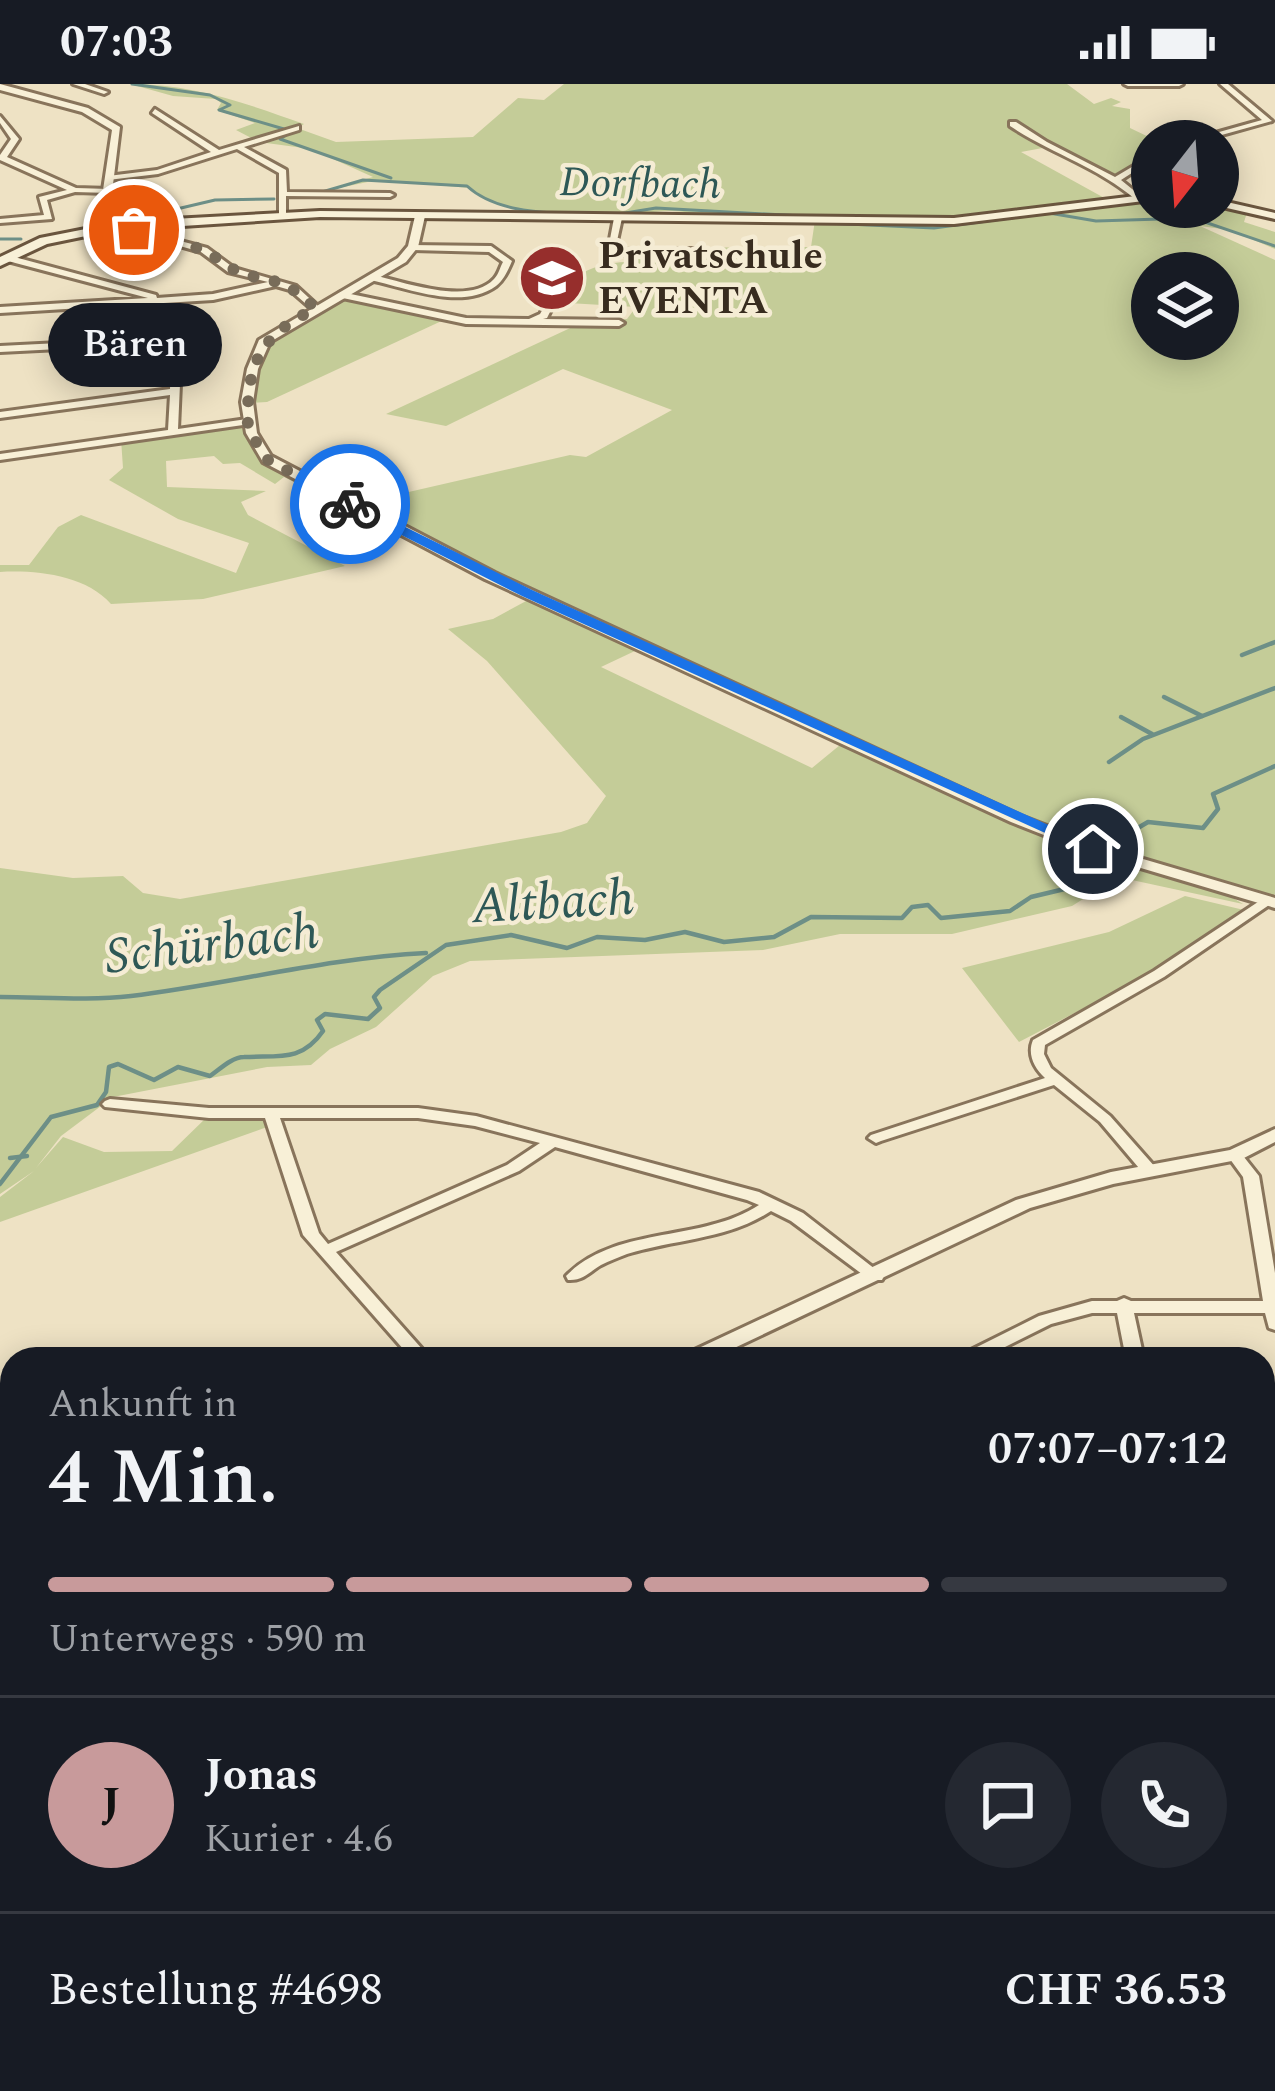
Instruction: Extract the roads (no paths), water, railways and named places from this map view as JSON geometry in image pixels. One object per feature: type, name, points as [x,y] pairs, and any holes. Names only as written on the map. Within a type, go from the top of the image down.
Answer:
[{"type":"main road","points":[[3,260],[44,241],[124,226],[281,215],[928,221],[1131,199]]},
{"type":"main road","points":[[1239,208],[1275,216]]},
{"type":"street","points":[[77,84],[104,92]]},
{"type":"street","points":[[1128,84],[1180,84]]},
{"type":"street","points":[[1224,84],[1271,125]]},
{"type":"street","points":[[0,87],[64,102],[112,124],[119,139],[105,210],[124,226],[204,250],[231,269],[293,288],[316,308]]},
{"type":"street","points":[[155,111],[219,154]]},
{"type":"street","points":[[0,118],[15,139],[1,157],[75,190]]},
{"type":"street","points":[[1013,124],[1053,152],[1131,188]]},
{"type":"street","points":[[1239,131],[1271,125]]},
{"type":"street","points":[[111,178],[158,172],[296,128]]},
{"type":"street","points":[[240,148],[277,166],[285,178],[281,215]]},
{"type":"street","points":[[1117,179],[1131,171]]},
{"type":"street","points":[[0,221],[49,217],[42,199],[75,190],[109,191]]},
{"type":"street","points":[[284,194],[390,196]]},
{"type":"street","points":[[413,247],[420,216]]},
{"type":"street","points":[[619,218],[610,254],[698,252]]},
{"type":"street","points":[[373,278],[464,295],[497,282],[508,261],[491,249],[413,247],[373,278],[279,327],[261,347],[247,422],[256,447],[290,474],[508,584],[1053,835],[1271,902]]},
{"type":"street","points":[[3,260],[68,269],[160,302]]},
{"type":"street","points":[[0,310],[160,302],[276,283]]},
{"type":"street","points":[[341,295],[466,321],[619,323]]},
{"type":"street","points":[[524,323],[544,316],[551,302]]},
{"type":"street","points":[[0,349],[158,344],[175,353],[173,431]]},
{"type":"street","points":[[1,400],[3,414],[172,392]]},
{"type":"street","points":[[0,457],[247,422]]},
{"type":"street","points":[[1150,1171],[1105,1119],[1056,1079],[1036,1054],[1045,1036],[1099,1010],[1271,902]]},
{"type":"street","points":[[876,1138],[1056,1079]]},
{"type":"street","points":[[110,1104],[271,1113],[418,1113],[554,1141],[771,1204],[876,1276]]},
{"type":"street","points":[[271,1113],[268,1118],[310,1235],[411,1347]]},
{"type":"street","points":[[719,1347],[1023,1204],[1235,1154],[1275,1135]]},
{"type":"street","points":[[332,1248],[513,1168],[554,1141]]},
{"type":"street","points":[[992,1347],[1065,1312],[1124,1304],[1273,1316],[1251,1176],[1235,1154]]},
{"type":"street","points":[[574,1276],[619,1253],[749,1220],[771,1204]]},
{"type":"street","points":[[1124,1304],[1133,1347]]},
{"type":"waterway","points":[[132,84],[210,95],[230,105],[219,110],[284,129]]},
{"type":"waterway","points":[[291,132],[280,139],[391,178]]},
{"type":"waterway","name":"Dorfbach","points":[[322,192],[363,180],[467,186],[509,207],[590,215]]},
{"type":"waterway","name":"Dorfbach","points":[[290,197],[320,196]]},
{"type":"waterway","name":"Dorfbach","points":[[130,220],[215,200],[274,199]]},
{"type":"waterway","name":"Dorfbach","points":[[613,215],[656,208],[819,217]]},
{"type":"waterway","name":"Altbach","points":[[826,223],[934,228],[1049,213],[1096,221],[1193,218],[1275,246]]},
{"type":"waterway","name":"Dorfbach","points":[[0,239],[21,239]]},
{"type":"waterway","points":[[1242,655],[1275,642]]},
{"type":"waterway","points":[[1109,762],[1143,739],[1275,688]]},
{"type":"waterway","points":[[1164,697],[1202,716]]},
{"type":"waterway","points":[[1121,717],[1152,734]]},
{"type":"waterway","name":"Altbach","points":[[1127,850],[1131,832],[1148,822],[1203,828],[1218,809],[1213,794],[1275,766]]},
{"type":"waterway","name":"Altbach","points":[[21,1157],[51,1117],[97,1105],[106,1092],[109,1067],[118,1064],[154,1080],[178,1067],[210,1076],[240,1058],[297,1053],[323,1031],[317,1020],[325,1014],[368,1019],[380,1008],[374,997],[380,990],[446,945],[511,935],[567,948],[597,937],[645,940],[685,932],[724,942],[774,937],[811,917],[902,918],[912,907],[928,905],[941,918],[1010,911],[1031,897],[1098,881],[1110,867]]},
{"type":"waterway","name":"Schürbach","points":[[0,997],[131,996],[352,960],[426,953]]},
{"type":"waterway","name":"Altbach","points":[[21,1157],[27,1156]]},
{"type":"waterway","points":[[0,1184],[21,1157]]},
{"type":"waterway","name":"Altbach","points":[[10,1158],[21,1157]]},
{"type":"place","name":"Bären","points":[[134,230]]},
{"type":"place","name":"Privatschule EVENTA","points":[[552,278]]}]
